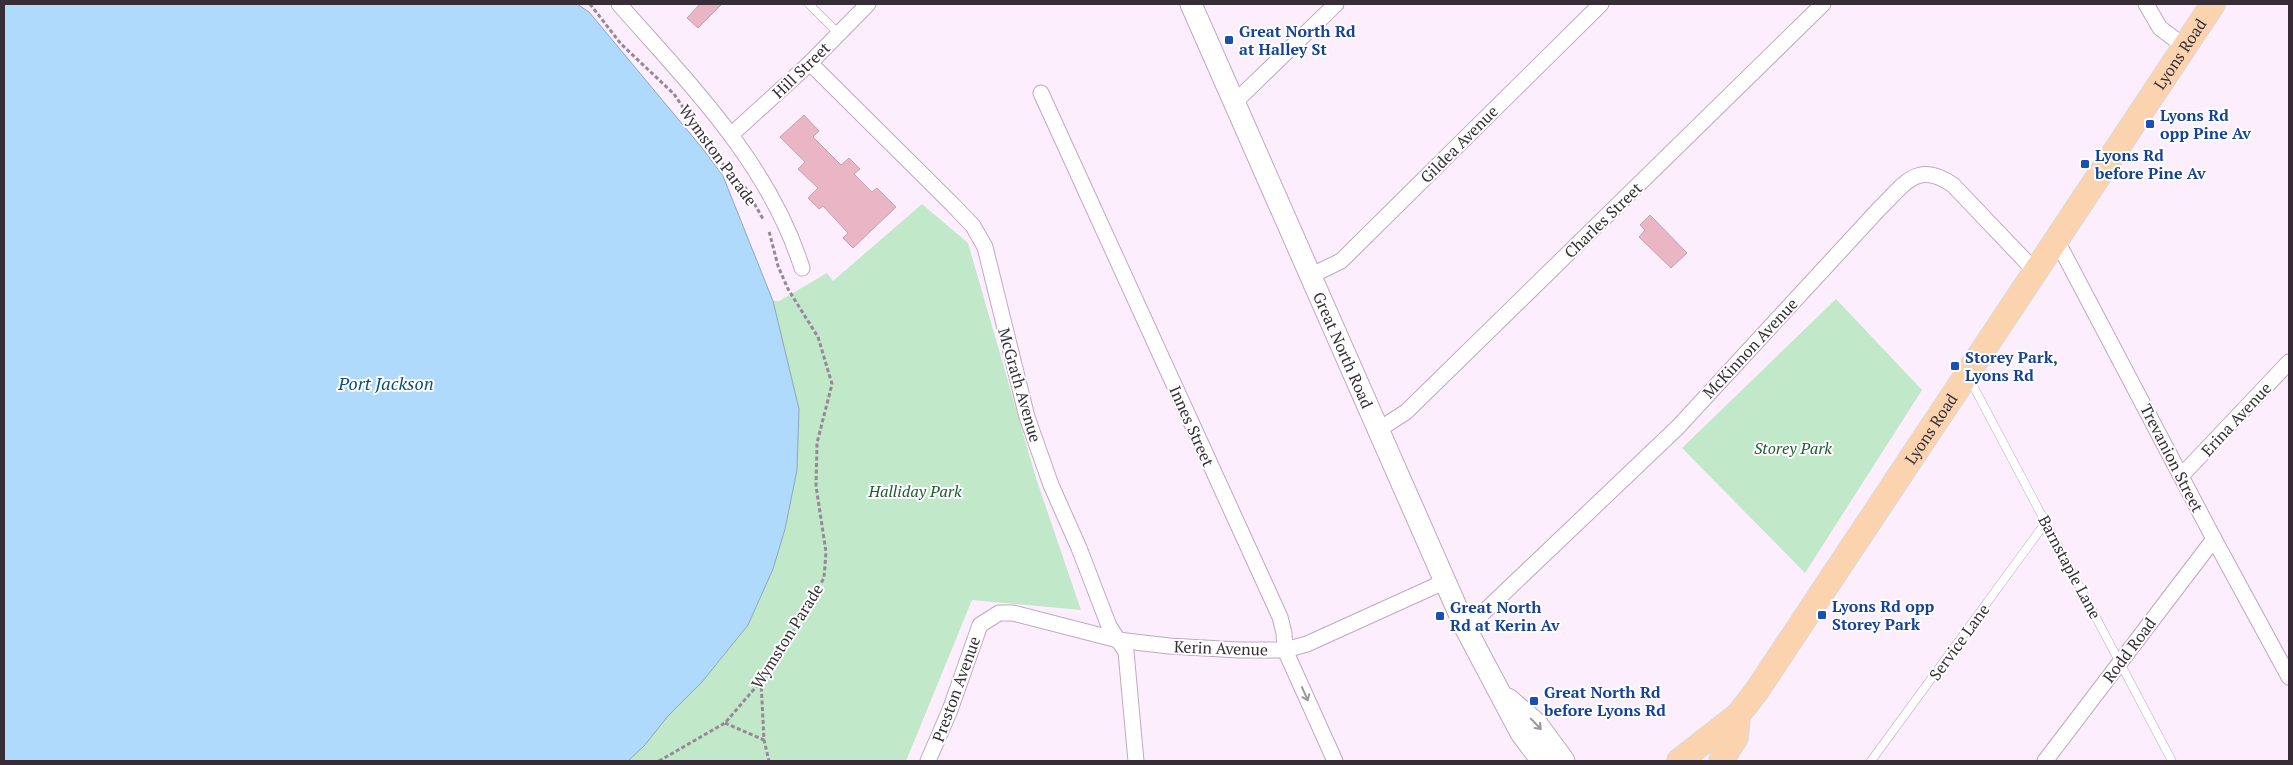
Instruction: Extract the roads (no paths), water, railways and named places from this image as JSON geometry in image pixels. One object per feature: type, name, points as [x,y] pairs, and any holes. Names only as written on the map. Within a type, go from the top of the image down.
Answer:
[{"type":"main road","name":"Great North Road","points":[[1191,4],[1466,629],[1521,733],[1542,761]]},
{"type":"main road","name":"Lyons Road","points":[[1679,761],[1738,715],[1756,692],[2214,4]]},
{"type":"main road","name":"Great North Road","points":[[1500,692],[1537,724],[1564,761]]},
{"type":"main road","points":[[1726,758],[1736,738],[1738,715]]},
{"type":"street","name":"Wymston Parade","points":[[619,4],[732,134],[760,176],[794,245],[802,268]]},
{"type":"street","name":"Hill Street","points":[[732,134],[810,63],[868,4]]},
{"type":"street","points":[[1235,102],[1336,4]]},
{"type":"street","name":"Gildea Avenue","points":[[1310,276],[1342,260],[1601,4]]},
{"type":"street","name":"Charles Street","points":[[1378,430],[1406,412],[1823,4]]},
{"type":"street","points":[[2146,4],[2160,28],[2185,46]]},
{"type":"street","name":"McGrath Avenue","points":[[810,63],[960,212],[973,226],[985,247],[1027,417],[1051,485],[1079,548],[1109,626],[1126,652],[1136,761]]},
{"type":"street","name":"Innes Street","points":[[1041,92],[1064,138],[1280,617],[1284,633],[1285,650],[1334,761]]},
{"type":"street","name":"McKinnon Avenue","points":[[1466,629],[1678,426],[1910,178],[1921,174],[1939,175],[1953,185],[2035,271]]},
{"type":"street","name":"Trevanion Street","points":[[2056,239],[2289,677]]},
{"type":"street","name":"Erina Avenue","points":[[2182,475],[2289,362]]},
{"type":"street","name":"Rodd Road","points":[[2045,761],[2214,539]]},
{"type":"street","name":"Kerin Avenue","points":[[988,619],[999,613],[1013,613],[1118,640],[1169,646],[1239,650],[1285,650],[1307,644],[1446,581]]},
{"type":"street","name":"Preston Avenue","points":[[928,761],[950,710],[980,625],[988,619]]},
{"type":"lane","points":[[809,4],[839,34]]},
{"type":"lane","name":"Barnstaple Lane","points":[[1967,374],[2172,761]]},
{"type":"lane","name":"Service Lane","points":[[1871,761],[2046,522]]},
{"type":"water","name":"Port Jackson","points":[[4,4],[577,4],[589,12],[703,149],[723,176],[773,301],[799,409],[797,470],[785,529],[773,569],[748,625],[702,682],[668,716],[644,746],[628,761],[4,761]]},
{"type":"place","name":"Great North Rd at Halley St","points":[[1229,40]]},
{"type":"place","name":"Lyons Rd opp Pine Av","points":[[2150,124]]},
{"type":"place","name":"Lyons Rd before Pine Av","points":[[2085,164]]},
{"type":"place","name":"Storey Park, Lyons Rd","points":[[1955,366]]},
{"type":"place","name":"Lyons Rd opp Storey Park","points":[[1822,615]]},
{"type":"place","name":"Great North Rd at Kerin Av","points":[[1440,616]]},
{"type":"place","name":"Great North Rd before Lyons Rd","points":[[1534,701]]},
{"type":"park label","name":"Storey Park","points":[[1793,448]]},
{"type":"park label","name":"Halliday Park","points":[[915,491]]}]
